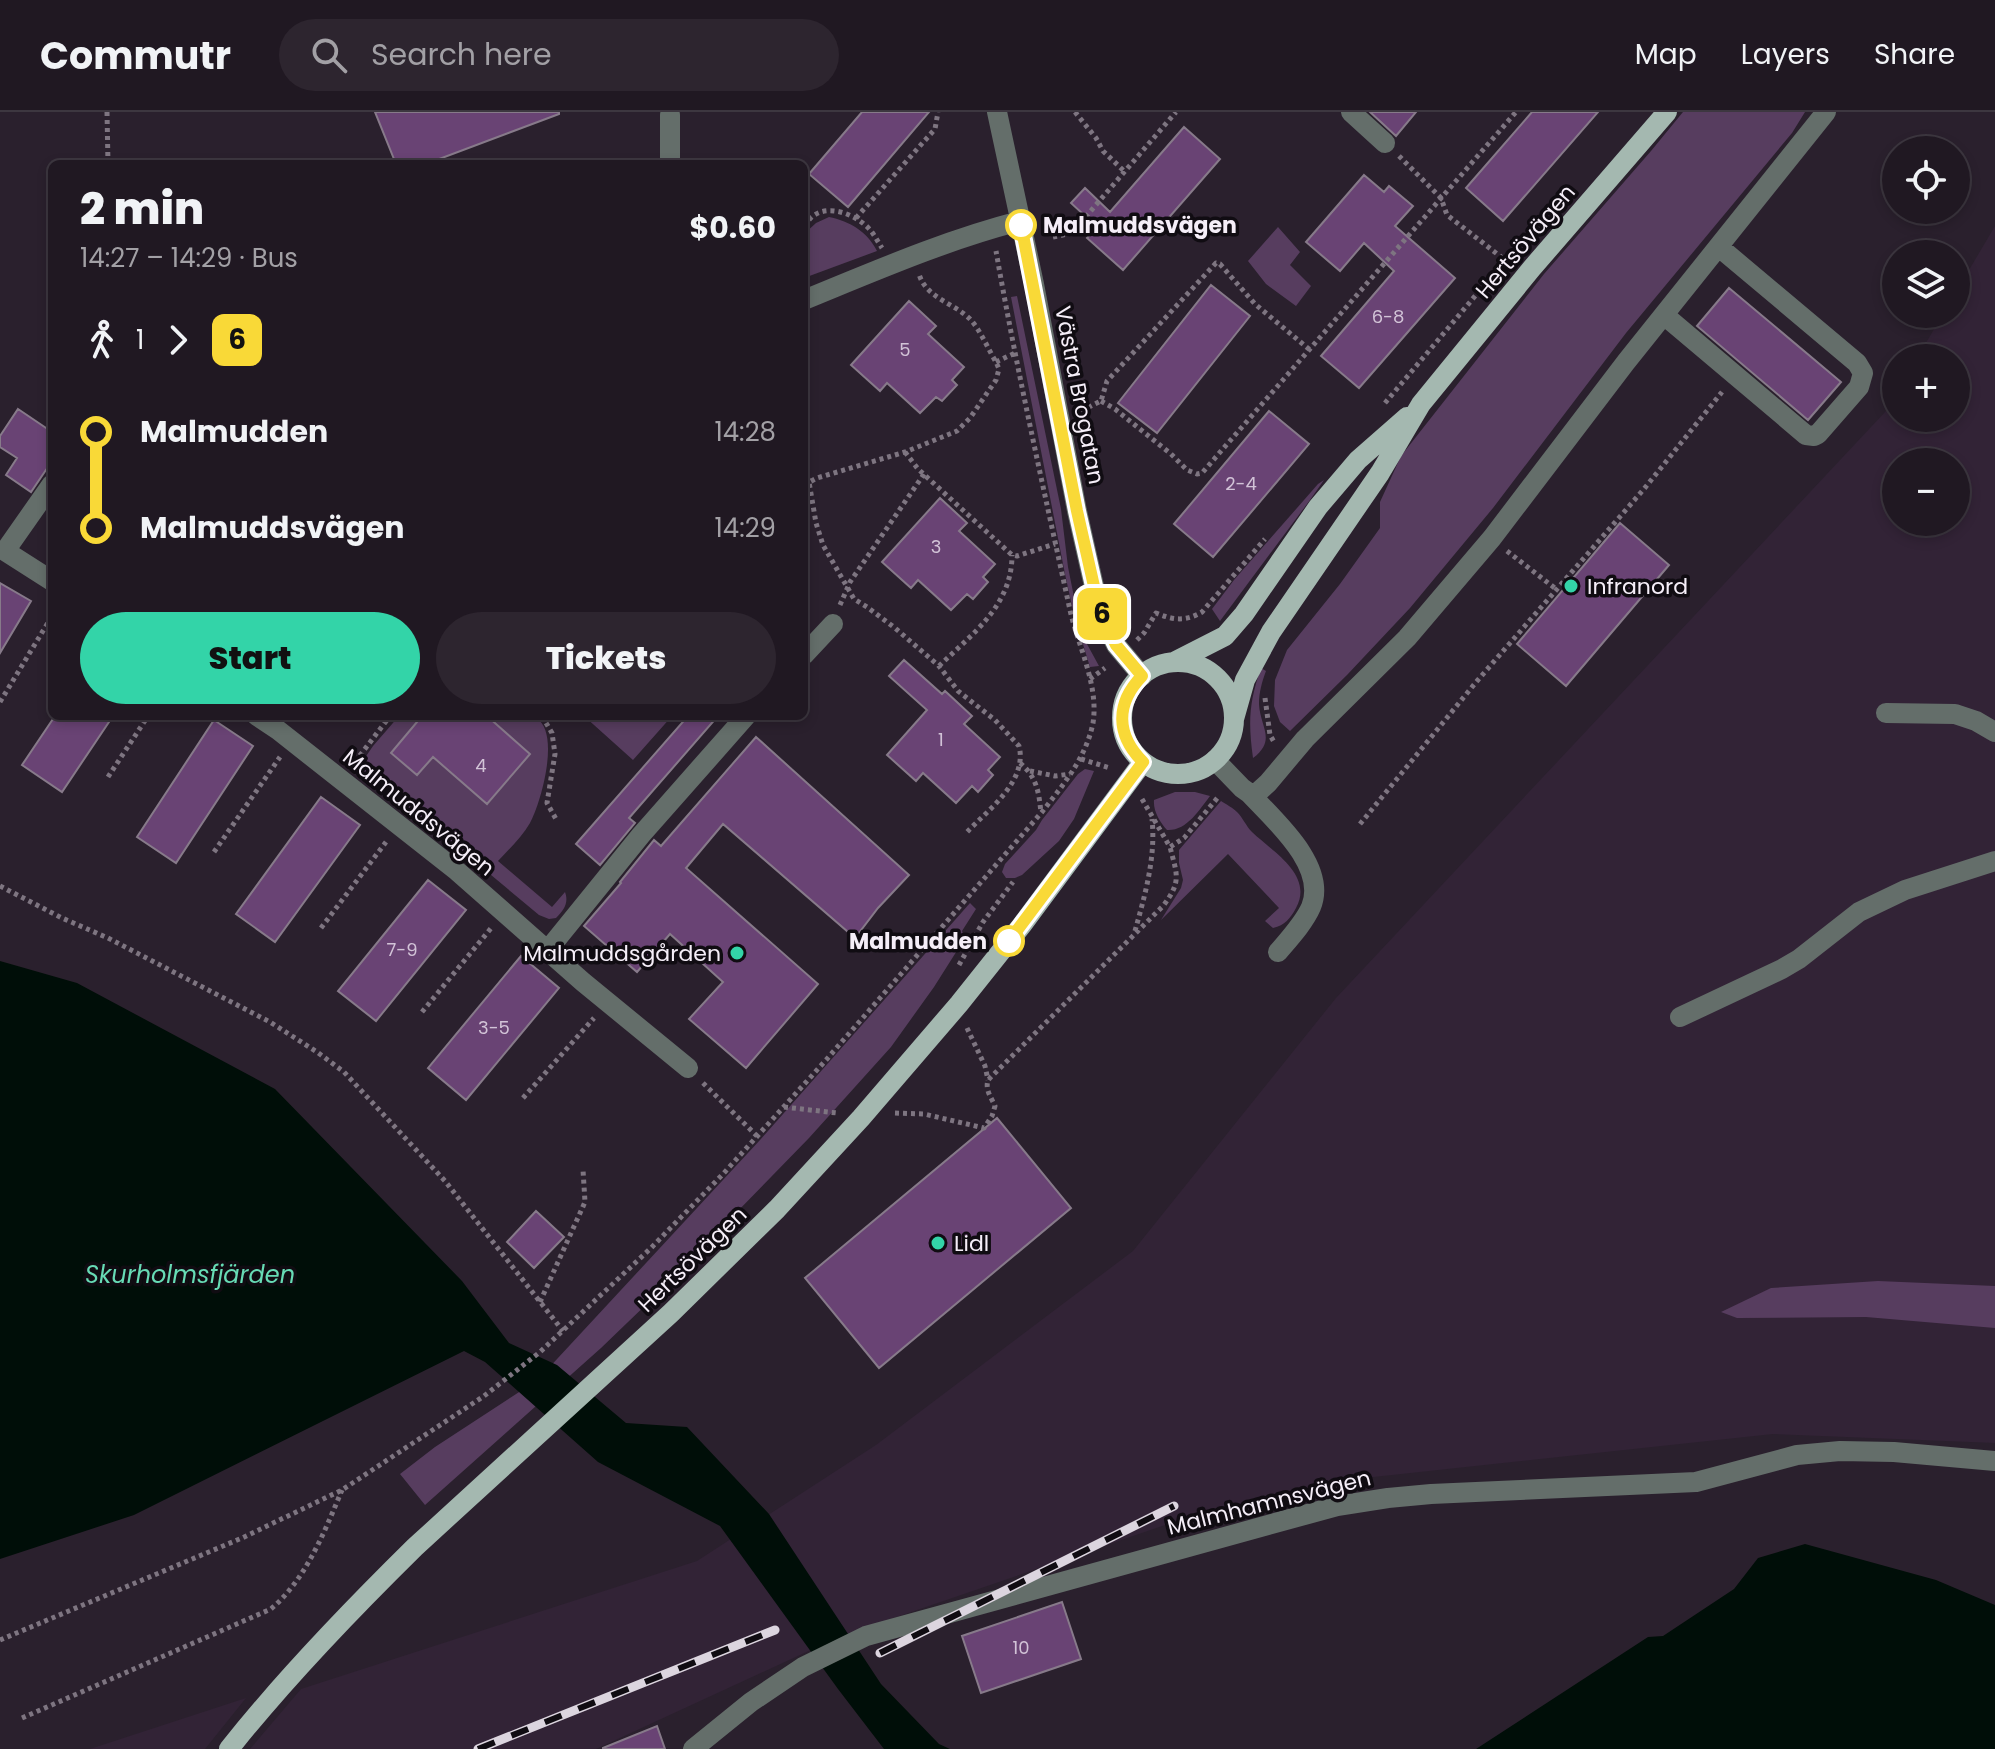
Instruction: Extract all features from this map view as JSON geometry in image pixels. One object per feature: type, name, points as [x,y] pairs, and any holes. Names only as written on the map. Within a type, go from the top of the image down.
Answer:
[{"type":"main road","name":"Hertsövägen","points":[[1234,719],[1245,680],[1271,632],[1380,473],[1421,404],[1532,268],[1667,112]]},
{"type":"main road","name":"Hertsövägen","points":[[1174,662],[1225,636],[1244,614],[1318,507],[1358,460],[1421,404]]},
{"type":"main road","points":[[1174,662],[1189,663],[1216,677],[1226,689],[1234,719],[1229,741],[1215,760],[1202,769],[1171,774],[1156,770],[1133,752],[1122,726],[1122,712],[1125,698],[1142,676],[1151,669],[1174,662]]},
{"type":"main road","name":"Hertsövägen","points":[[229,1749],[343,1618],[735,1251],[863,1116],[1022,925],[1143,762]]},
{"type":"street","name":"Västra Brogatan","points":[[997,112],[1096,595],[1116,645],[1142,676]]},
{"type":"street","points":[[1351,112],[1385,143]]},
{"type":"street","points":[[1249,793],[1257,793],[1268,783],[1305,739],[1407,638],[1452,586],[1826,112]]},
{"type":"street","points":[[670,115],[670,160]]},
{"type":"street","points":[[808,298],[872,272],[1020,221]]},
{"type":"street","points":[[1664,315],[1806,435],[1818,434],[1859,387],[1863,373],[1857,363],[1719,247]]},
{"type":"street","points":[[48,489],[3,549],[48,578]]},
{"type":"street","points":[[808,651],[833,624]]},
{"type":"street","points":[[1886,713],[1955,714],[1995,732]]},
{"type":"street","name":"Malmuddsvägen","points":[[263,720],[457,871],[547,951],[688,1068]]},
{"type":"street","points":[[547,951],[641,835],[742,720]]},
{"type":"street","points":[[1215,760],[1295,842],[1314,878],[1312,906],[1278,952]]},
{"type":"street","points":[[1680,1017],[1782,969],[1859,912],[1905,890],[1995,861]]},
{"type":"street","name":"Malmhamnsvägen","points":[[693,1749],[751,1702],[803,1667],[866,1636],[1305,1514],[1388,1498],[1511,1489],[1696,1482],[1797,1455],[1840,1451],[1894,1452],[1995,1461]]},
{"type":"path","points":[[107,112],[108,160]]},
{"type":"path","points":[[856,218],[935,129],[938,112]]},
{"type":"path","points":[[1075,112],[1103,151],[1125,172]]},
{"type":"path","points":[[1053,237],[1068,234],[1076,228],[1176,112]]},
{"type":"path","points":[[1101,401],[1160,445],[1187,470],[1202,473],[1516,112]]},
{"type":"path","points":[[1377,412],[1505,260],[1447,215],[1441,198],[1385,143]]},
{"type":"path","points":[[808,222],[814,215],[826,211],[856,218],[872,232],[884,252]]},
{"type":"path","points":[[0,1640],[242,1538],[342,1490],[484,1396],[540,1352],[651,1248],[757,1136],[1041,813],[1081,759],[1093,722],[1093,694],[1072,622],[1055,544],[1015,353],[993,228]]},
{"type":"path","points":[[1080,411],[1101,401],[1107,381],[1216,263],[1255,304],[1310,350]]},
{"type":"path","points":[[808,483],[951,434],[970,418],[996,380],[999,369],[972,322],[928,290],[919,273]]},
{"type":"path","points":[[996,362],[1015,353]]},
{"type":"path","points":[[1360,824],[1448,715],[1644,489],[1735,375]]},
{"type":"path","points":[[905,452],[924,474],[1012,555],[1055,544]]},
{"type":"path","points":[[833,624],[847,588],[924,474]]},
{"type":"path","points":[[808,492],[823,545],[854,599],[895,628],[939,666],[958,691],[995,720],[1019,746],[1020,763],[1010,786],[967,832]]},
{"type":"path","points":[[1090,679],[1144,633],[1156,613],[1173,620],[1183,620],[1202,612],[1266,539]]},
{"type":"path","points":[[1507,551],[1556,589]]},
{"type":"path","points":[[939,666],[984,624],[1000,601],[1012,571],[1012,555]]},
{"type":"path","points":[[0,702],[48,623]]},
{"type":"path","points":[[108,777],[145,720]]},
{"type":"path","points":[[347,772],[387,720]]},
{"type":"path","points":[[544,720],[552,733],[555,754],[547,803],[556,819]]},
{"type":"path","points":[[214,852],[281,757]]},
{"type":"path","points":[[984,1128],[995,1106],[986,1086],[988,1080],[1163,906],[1176,886],[1170,847],[1129,780],[1115,769],[1081,759]]},
{"type":"path","points":[[1020,763],[1029,770],[1038,787],[1041,813]]},
{"type":"path","points":[[1029,770],[1055,776],[1070,774]]},
{"type":"path","points":[[1170,847],[1184,838],[1233,779]]},
{"type":"path","points":[[1134,934],[1148,882],[1154,835],[1152,818]]},
{"type":"path","points":[[321,928],[389,838]]},
{"type":"path","points":[[983,922],[1013,882]]},
{"type":"path","points":[[0,886],[270,1022],[344,1072],[445,1181],[563,1331]]},
{"type":"path","points":[[422,1012],[495,923]]},
{"type":"path","points":[[523,1098],[600,1011]]},
{"type":"path","points":[[688,1068],[757,1136]]},
{"type":"path","points":[[540,1302],[585,1202],[583,1170]]},
{"type":"path","points":[[22,1718],[271,1609],[287,1596],[318,1545],[342,1490]]},
{"type":"shaded area","points":[[1683,112],[1805,112],[1792,133],[1626,333],[1493,508],[1410,608],[1290,731],[1280,722],[1274,706],[1275,680],[1287,650],[1380,528],[1380,502],[1401,456],[1544,274]]},
{"type":"shaded area","points":[[829,217],[844,221],[868,238],[877,251],[808,277],[808,230]]},
{"type":"shaded area","points":[[1995,226],[1995,1443],[1773,1434],[1355,1479],[1171,1523],[841,1636],[596,1749],[250,1749],[301,1689],[697,1561],[876,1445],[1133,1251],[1336,998],[1882,415],[1882,432],[1970,432],[1970,344],[1925,344],[1935,328],[1970,328],[1970,268]]},
{"type":"shaded area","points":[[1278,227],[1300,252],[1290,265],[1311,286],[1296,306],[1266,284],[1248,261]]},
{"type":"shaded area","points":[[1017,296],[1061,509],[1078,617],[1099,666],[1090,667],[1074,615],[1011,297]]},
{"type":"shaded area","points":[[1324,480],[1310,500],[1220,621],[1212,609]]},
{"type":"shaded area","points":[[1261,668],[1266,671],[1259,704],[1266,739],[1253,758],[1251,712]]},
{"type":"shaded area","points":[[396,720],[419,720],[392,753],[417,775],[433,757],[488,804],[530,754],[492,720],[538,720],[547,738],[548,752],[539,800],[527,828],[498,861],[552,907],[565,892],[565,906],[556,918],[539,915],[443,835],[358,773],[358,768]]},
{"type":"shaded area","points":[[588,720],[668,720],[633,760]]},
{"type":"shaded area","points":[[1085,769],[1094,771],[1074,819],[1059,841],[1022,875],[1006,878],[1002,872],[1005,864]]},
{"type":"shaded area","points":[[1175,792],[1210,796],[1181,827],[1167,830],[1158,816],[1154,800]]},
{"type":"shaded area","points":[[1221,801],[1237,812],[1252,832],[1280,856],[1296,875],[1300,896],[1292,915],[1281,925],[1273,928],[1265,921],[1279,908],[1228,854],[1161,920],[1181,888],[1183,880],[1179,850]]},
{"type":"shaded area","points":[[970,903],[976,909],[962,931],[965,938],[934,987],[891,1047],[809,1138],[601,1348],[425,1505],[400,1474],[545,1372],[760,1140]]},
{"type":"shaded area","points":[[1878,1281],[1995,1286],[1995,1328],[1866,1317],[1737,1318],[1721,1312],[1771,1288]]},
{"type":"shaded area","points":[[246,1698],[205,1749],[90,1749]]},
{"type":"water","name":"Skurholmsfjärden","points":[[0,961],[77,983],[275,1089],[462,1281],[509,1343],[557,1365],[626,1423],[687,1427],[769,1514],[881,1684],[939,1744],[950,1749],[884,1749],[720,1526],[598,1462],[485,1362],[464,1351],[134,1515],[0,1559]]},
{"type":"water","points":[[1805,1544],[1936,1580],[1995,1605],[1995,1749],[1476,1749],[1648,1637],[1663,1636],[1734,1589],[1758,1558]]},
{"type":"building","points":[[375,112],[559,112],[437,160],[394,160]]},
{"type":"building","points":[[862,112],[929,112],[848,207],[809,174]]},
{"type":"building","points":[[1370,112],[1416,112],[1396,136]]},
{"type":"building","points":[[1532,112],[1598,112],[1503,221],[1466,188]]},
{"type":"building","points":[[1184,127],[1220,159],[1123,270],[1087,238],[1097,227],[1071,203],[1085,188],[1110,212]]},
{"type":"building","points":[[1364,175],[1384,192],[1389,186],[1413,206],[1395,226],[1455,278],[1359,388],[1321,356],[1394,271],[1364,243],[1340,271],[1306,242]]},
{"type":"building","points":[[1211,285],[1250,316],[1157,433],[1118,403]]},
{"type":"building","points":[[1729,288],[1841,382],[1808,420],[1697,326]]},
{"type":"building","points":[[909,301],[936,326],[928,334],[964,367],[952,380],[957,385],[942,401],[936,397],[920,413],[887,383],[880,391],[851,365]]},
{"type":"building","points":[[18,409],[48,429],[48,467],[31,492],[6,475],[17,458],[0,447],[0,436]]},
{"type":"building","points":[[1269,411],[1309,444],[1213,557],[1174,524]]},
{"type":"building","points":[[940,498],[967,523],[959,531],[995,564],[983,577],[988,582],[973,599],[967,594],[951,610],[918,580],[911,588],[882,562]]},
{"type":"building","points":[[1620,523],[1669,565],[1566,686],[1517,644]]},
{"type":"building","points":[[0,583],[31,601],[0,653]]},
{"type":"building","points":[[904,660],[972,716],[964,724],[1000,757],[988,770],[993,775],[978,792],[972,786],[956,803],[923,773],[916,781],[887,755],[927,710],[889,676]]},
{"type":"building","points":[[52,720],[110,720],[62,792],[22,765]]},
{"type":"building","points":[[214,720],[253,746],[176,863],[137,837]]},
{"type":"building","points":[[419,720],[492,720],[530,754],[487,804],[433,757],[417,775],[391,753]]},
{"type":"building","points":[[684,720],[715,720],[629,818],[635,823],[600,865],[576,844]]},
{"type":"building","points":[[756,737],[909,875],[855,938],[723,824],[686,868],[818,984],[746,1068],[689,1019],[723,982],[670,934],[637,972],[584,926],[654,840],[661,846]]},
{"type":"building","points":[[321,797],[360,825],[275,942],[236,914]]},
{"type":"building","points":[[428,880],[466,910],[376,1021],[338,991]]},
{"type":"building","points":[[521,956],[559,988],[466,1100],[428,1068]]},
{"type":"building","name":"Lidl","points":[[997,1118],[1071,1208],[879,1368],[805,1278]]},
{"type":"building","points":[[536,1211],[564,1237],[534,1268],[507,1242]]},
{"type":"building","points":[[1062,1602],[1081,1659],[981,1693],[962,1636]]},
{"type":"building","points":[[657,1726],[665,1749],[603,1749],[603,1748]]},
{"type":"railway","points":[[880,1653],[1174,1506]]},
{"type":"railway","points":[[478,1749],[775,1630]]},
{"type":"bus line","name":"6","points":[[1009,941],[1143,762],[1133,752],[1122,726],[1125,698],[1142,676],[1116,645],[1096,595],[1021,225]]},
{"type":"place","name":"Malmuddsvägen","points":[[1021,225]]},
{"type":"place","name":"Infranord","points":[[1571,586]]},
{"type":"place","name":"Malmudden","points":[[1009,941]]},
{"type":"place","name":"Malmuddsgården","points":[[737,953]]},
{"type":"place","name":"Lidl","points":[[938,1243]]}]
